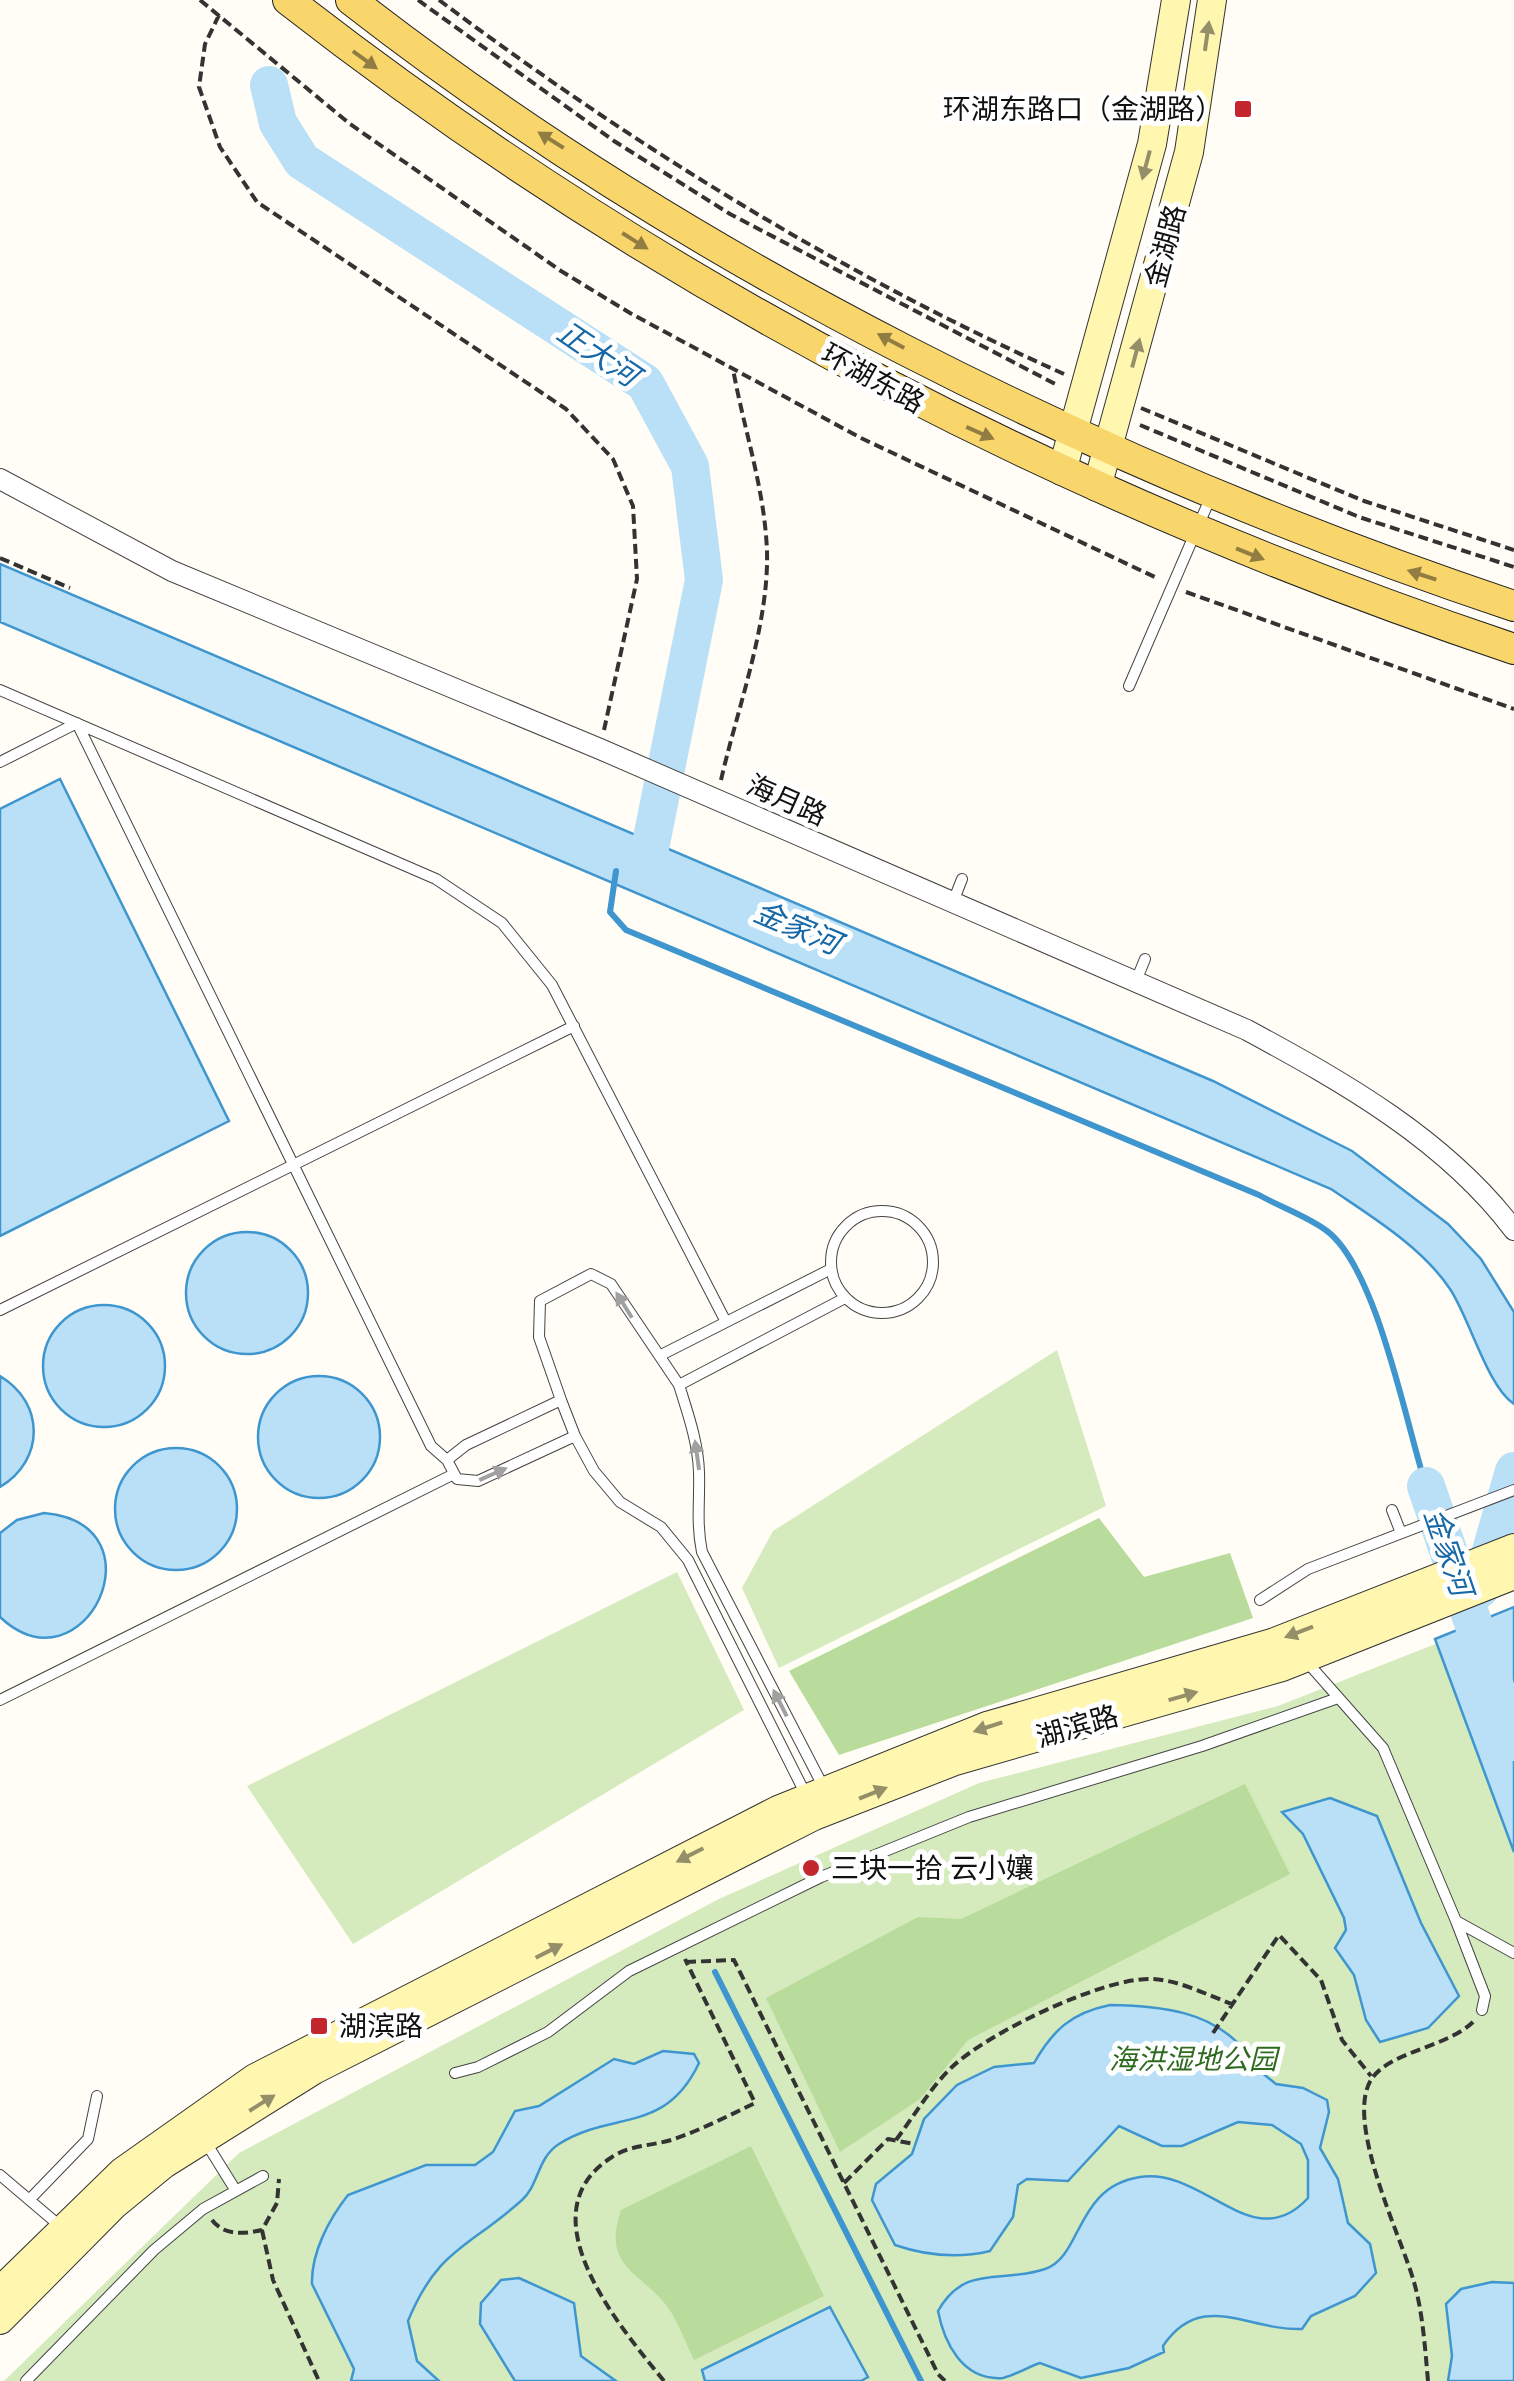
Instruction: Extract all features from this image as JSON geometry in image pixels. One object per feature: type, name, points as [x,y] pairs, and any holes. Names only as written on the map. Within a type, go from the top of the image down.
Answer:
[{"type":"main road","name":"环湖东路","points":[[288,0],[507,160],[722,295],[950,420],[1196,532],[1356,596],[1514,649]]},
{"type":"main road","name":"环湖东路","points":[[351,0],[524,124],[737,258],[960,378],[1212,494],[1364,556],[1514,606]]},
{"type":"main road","name":"金湖路","points":[[1062,471],[1152,144],[1176,0]]},
{"type":"main road","name":"金湖路","points":[[1097,487],[1190,152],[1212,0]]},
{"type":"main road","name":"湖滨路","points":[[0,2320],[114,2205],[164,2164],[314,2070],[814,1816],[955,1762],[1304,1659],[1514,1548]]},
{"type":"main road","name":"湖滨路","points":[[0,2291],[122,2172],[255,2078],[816,1793],[987,1726],[1514,1575]]},
{"type":"street","name":"海月路","points":[[0,479],[172,571],[600,749],[1247,1030],[1335,1077],[1392,1115],[1490,1199],[1514,1230]]},
{"type":"lane","points":[[1128,686],[1212,494]]},
{"type":"lane","points":[[0,690],[436,879],[474,900],[502,923],[528,952],[574,1026],[726,1322]]},
{"type":"lane","points":[[0,762],[77,723]]},
{"type":"lane","points":[[77,723],[431,1446],[447,1460],[457,1479],[478,1481],[575,1436]]},
{"type":"lane","points":[[953,902],[962,880]]},
{"type":"lane","points":[[1136,982],[1145,958]]},
{"type":"lane","points":[[0,1310],[574,1026]]},
{"type":"lane","points":[[878,1210],[910,1219],[931,1245],[930,1279],[909,1306],[876,1313],[845,1298],[831,1268],[838,1236],[862,1214],[878,1210]]},
{"type":"lane","points":[[661,1356],[831,1268]]},
{"type":"lane","points":[[591,1274],[611,1284],[679,1386],[695,1441],[699,1473],[695,1517],[702,1552],[816,1793],[688,1560],[660,1527],[620,1502],[594,1471],[575,1436],[539,1337],[540,1302],[591,1274]]},
{"type":"lane","points":[[679,1386],[845,1298]]},
{"type":"lane","points":[[447,1460],[466,1445],[560,1400]]},
{"type":"lane","points":[[0,1700],[454,1474]]},
{"type":"lane","points":[[1260,1600],[1308,1569],[1514,1490]]},
{"type":"lane","points":[[1392,1510],[1404,1532]]},
{"type":"lane","points":[[1304,1659],[1382,1748],[1456,1921],[1484,1996],[1482,2010]]},
{"type":"lane","points":[[455,2072],[478,2068],[548,2032],[604,1985],[820,1878],[969,1817],[1202,1746],[1338,1698]]},
{"type":"lane","points":[[1456,1921],[1514,1954]]},
{"type":"lane","points":[[30,2198],[88,2139],[97,2096]]},
{"type":"lane","points":[[204,2139],[236,2191]]},
{"type":"lane","points":[[0,2175],[62,2228]]},
{"type":"lane","points":[[26,2381],[154,2250],[202,2209],[263,2176]]},
{"type":"path","points":[[200,0],[350,124],[561,271],[733,370],[860,438],[1173,586],[1514,709]]},
{"type":"path","points":[[418,0],[614,142],[730,214],[1084,391]]},
{"type":"path","points":[[439,0],[620,131],[736,203],[1084,391]]},
{"type":"path","points":[[220,14],[205,44],[199,87],[220,146],[258,202],[566,409],[613,459],[633,506],[638,579],[600,749]]},
{"type":"path","points":[[716,799],[764,599],[768,554],[762,498],[733,370]]},
{"type":"path","points":[[1121,408],[1364,502],[1514,550]]},
{"type":"path","points":[[1121,408],[1358,516],[1514,566]]},
{"type":"path","points":[[0,558],[70,588]]},
{"type":"path","points":[[1213,2034],[1279,1935],[1321,1980],[1342,2040],[1373,2077]]},
{"type":"path","points":[[664,2381],[600,2297],[576,2234],[577,2207],[597,2168],[613,2156],[699,2130],[756,2102],[678,1946]]},
{"type":"path","points":[[686,1962],[734,1960],[938,2374],[945,2381]]},
{"type":"path","points":[[844,2183],[876,2148],[896,2140],[949,2070],[974,2048],[1037,2014],[1127,1980],[1155,1979],[1232,2004]]},
{"type":"path","points":[[1428,2381],[1415,2285],[1364,2129],[1366,2089],[1382,2068],[1465,2030],[1482,2010]]},
{"type":"path","points":[[896,2140],[914,2144]]},
{"type":"path","points":[[276,2169],[280,2187],[277,2203],[262,2230],[273,2280],[318,2381]]},
{"type":"path","points":[[202,2209],[218,2228],[235,2233],[262,2230]]},
{"type":"green space","points":[[1057,1350],[1106,1506],[779,1668],[742,1588],[773,1531]]},
{"type":"green space","points":[[1099,1518],[1144,1577],[1230,1553],[1253,1618],[839,1755],[789,1671]]},
{"type":"green space","points":[[677,1572],[744,1710],[353,1944],[247,1786]]},
{"type":"green space","name":"海洪湿地公园","points":[[1514,1613],[1514,2381],[4,2381],[239,2153],[719,1899],[979,1783],[1278,1706]]},
{"type":"green space","points":[[1245,1784],[1290,1874],[968,2040],[920,2099],[840,2152],[766,1998],[918,1917],[961,1919]]},
{"type":"green space","points":[[751,2146],[824,2296],[694,2360],[669,2309],[620,2257],[616,2230],[621,2210]]},
{"type":"water","points":[[0,564],[1213,1081],[1352,1151],[1448,1224],[1481,1259],[1514,1312],[1514,1404],[1495,1383],[1457,1302],[1439,1274],[1395,1234],[1331,1189],[0,622]]},
{"type":"water","points":[[60,779],[229,1121],[0,1236],[0,809]]},
{"type":"water","points":[[247,1232],[270,1236],[290,1250],[304,1270],[308,1293],[304,1316],[290,1336],[270,1350],[247,1354],[224,1350],[204,1336],[190,1316],[186,1293],[190,1270],[204,1250],[224,1236]]},
{"type":"water","points":[[104,1305],[127,1309],[147,1323],[161,1343],[165,1366],[161,1389],[147,1409],[127,1423],[104,1427],[81,1423],[61,1409],[47,1389],[43,1366],[47,1343],[61,1323],[81,1309]]},
{"type":"water","points":[[0,1376],[25,1401],[34,1432],[25,1462],[0,1487]]},
{"type":"water","points":[[319,1376],[342,1380],[362,1394],[376,1414],[380,1437],[376,1460],[362,1480],[342,1494],[319,1498],[296,1494],[276,1480],[262,1460],[258,1437],[262,1414],[276,1394],[296,1380]]},
{"type":"water","points":[[176,1448],[199,1452],[219,1466],[233,1486],[237,1509],[233,1532],[219,1552],[199,1566],[176,1570],[153,1566],[133,1552],[119,1532],[115,1509],[119,1486],[133,1466],[153,1452]]},
{"type":"water","points":[[44,1513],[81,1524],[100,1545],[106,1572],[99,1599],[83,1622],[59,1636],[31,1636],[0,1617],[0,1533],[17,1520]]},
{"type":"water","points":[[1514,1607],[1514,1852],[1435,1639]]},
{"type":"water","points":[[1330,1798],[1377,1816],[1421,1923],[1459,1996],[1428,2028],[1380,2042],[1366,2020],[1354,1975],[1335,1948],[1346,1930],[1344,1918],[1303,1834],[1282,1812]]},
{"type":"water","points":[[1110,2005],[1166,2009],[1201,2019],[1232,2038],[1246,2052],[1245,2059],[1276,2084],[1303,2088],[1327,2100],[1329,2112],[1320,2148],[1338,2179],[1348,2223],[1370,2244],[1376,2273],[1355,2296],[1311,2316],[1302,2329],[1210,2316],[1178,2329],[1163,2346],[1164,2352],[1129,2368],[1081,2378],[1040,2363],[1003,2378],[976,2373],[957,2357],[945,2335],[938,2311],[949,2296],[972,2281],[1029,2273],[1057,2262],[1091,2207],[1119,2183],[1140,2177],[1163,2177],[1248,2215],[1268,2219],[1288,2214],[1308,2198],[1308,2160],[1301,2144],[1272,2125],[1238,2122],[1182,2146],[1162,2146],[1119,2126],[1068,2181],[1027,2179],[1018,2185],[1013,2217],[990,2251],[942,2255],[895,2245],[872,2200],[876,2184],[912,2154],[924,2119],[957,2085],[994,2067],[1034,2063],[1064,2025],[1084,2013]]},
{"type":"water","points":[[663,2051],[694,2054],[699,2063],[670,2101],[636,2118],[599,2127],[559,2144],[546,2157],[528,2194],[456,2251],[431,2278],[408,2321],[417,2361],[439,2381],[351,2381],[354,2369],[312,2284],[322,2237],[348,2195],[426,2165],[475,2165],[493,2152],[515,2111],[539,2106],[614,2059],[634,2064]]},
{"type":"water","points":[[519,2278],[574,2303],[581,2356],[616,2381],[515,2381],[480,2324],[481,2303],[501,2280]]},
{"type":"water","points":[[1492,2282],[1514,2283],[1514,2381],[1448,2381],[1452,2356],[1446,2304],[1461,2289]]},
{"type":"water","points":[[830,2307],[868,2377],[861,2381],[705,2381],[702,2370]]},
{"type":"waterway","name":"正大河","points":[[269,85],[278,123],[302,161],[645,383],[690,466],[704,580],[646,868]]},
{"type":"waterway","points":[[616,871],[610,912],[626,930],[1259,1195],[1327,1231],[1345,1250],[1375,1312],[1426,1486]]},
{"type":"waterway","name":"金家河","points":[[1480,1589],[1514,1471]]},
{"type":"waterway","name":"金家河","points":[[1426,1486],[1514,1742]]},
{"type":"waterway","points":[[715,1972],[921,2381]]},
{"type":"place","name":"环湖东路口（金湖路）","points":[[1243,109]]},
{"type":"place","name":"三块一拾 云小孃","points":[[811,1868]]},
{"type":"place","name":"湖滨路","points":[[319,2026]]}]
